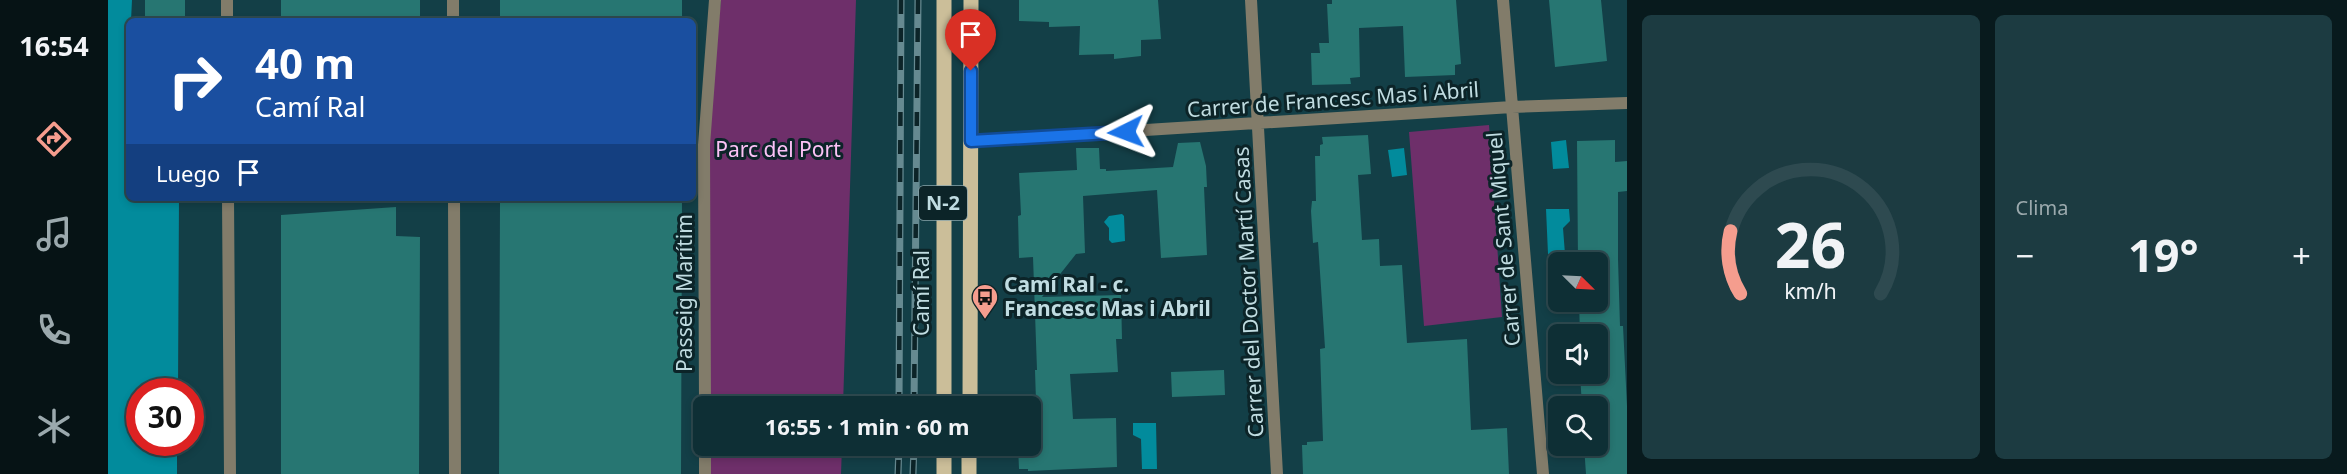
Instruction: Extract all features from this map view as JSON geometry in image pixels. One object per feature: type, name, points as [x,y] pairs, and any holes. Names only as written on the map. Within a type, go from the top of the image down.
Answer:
[{"type":"main road","name":"Camí Ral","points":[[944,0],[944,396]]},
{"type":"main road","name":"N-2","points":[[970,396],[971,0]]},
{"type":"main road","points":[[944,456],[944,474]]},
{"type":"main road","points":[[969,456],[969,474]]},
{"type":"street","points":[[227,0],[227,18]]},
{"type":"street","points":[[453,0],[453,18]]},
{"type":"street","name":"Passeig Marítim","points":[[705,396],[699,146],[715,0]]},
{"type":"street","name":"Carrer del Doctor Martí Casas","points":[[1251,0],[1277,474]]},
{"type":"street","name":"Carrer de Sant Miquel","points":[[1503,0],[1543,474]]},
{"type":"street","name":"Carrer de Francesc Mas i Abril","points":[[971,141],[1627,103]]},
{"type":"street","points":[[228,201],[230,474]]},
{"type":"street","points":[[454,201],[455,474]]},
{"type":"street","points":[[705,456],[705,474]]},
{"type":"green space","name":"Parc del Port","points":[[721,0],[856,0],[843,396],[705,396],[704,145]]},
{"type":"green space","points":[[1489,125],[1502,317],[1424,326],[1409,132]]},
{"type":"green space","points":[[705,456],[842,456],[841,474],[706,474]]},
{"type":"water","points":[[108,0],[132,0],[131,18],[126,18],[126,201],[179,201],[178,378],[126,378],[126,456],[177,456],[177,474],[108,474]]},
{"type":"water","points":[[1566,140],[1569,168],[1553,169],[1551,142]]},
{"type":"water","points":[[1404,148],[1407,175],[1392,177],[1388,150]]},
{"type":"water","points":[[1546,209],[1569,209],[1570,221],[1563,228],[1565,252],[1548,252],[1548,254]]},
{"type":"water","points":[[1122,214],[1125,241],[1112,243],[1109,240],[1109,228],[1104,222],[1109,216]]},
{"type":"water","points":[[1133,423],[1156,423],[1157,469],[1142,469],[1141,439],[1133,435]]},
{"type":"building","points":[[145,0],[185,0],[185,18],[145,18]]},
{"type":"building","points":[[281,0],[420,0],[420,18],[281,18]]},
{"type":"building","points":[[500,0],[682,0],[682,18],[500,18]]},
{"type":"building","points":[[1019,0],[1158,0],[1161,39],[1141,40],[1141,56],[1114,59],[1114,54],[1079,55],[1080,26],[1049,27],[1049,22],[1019,21]]},
{"type":"building","points":[[1332,0],[1456,0],[1461,64],[1455,65],[1455,75],[1405,77],[1403,26],[1359,28],[1360,77],[1350,78],[1351,84],[1312,85],[1311,53],[1320,53],[1319,43],[1329,43],[1327,4],[1332,4]]},
{"type":"building","points":[[1549,0],[1601,0],[1607,61],[1555,67]]},
{"type":"building","points":[[1368,135],[1371,174],[1358,175],[1362,240],[1379,239],[1380,266],[1402,265],[1407,343],[1467,339],[1471,430],[1507,428],[1509,474],[1303,474],[1302,445],[1307,445],[1307,442],[1323,441],[1320,349],[1325,348],[1318,242],[1313,243],[1311,211],[1312,201],[1316,201],[1315,156],[1320,156],[1322,137]]},
{"type":"building","points":[[1615,140],[1615,162],[1627,161],[1627,191],[1618,192],[1618,259],[1620,326],[1623,326],[1627,406],[1627,474],[1586,474],[1585,456],[1608,456],[1608,396],[1581,396],[1581,384],[1608,384],[1608,324],[1580,324],[1579,312],[1608,312],[1608,252],[1578,252],[1577,141]]},
{"type":"building","points":[[1200,142],[1206,166],[1207,187],[1204,187],[1207,255],[1161,258],[1157,190],[1083,196],[1085,253],[1076,254],[1042,297],[1121,295],[1122,339],[1116,339],[1118,372],[1070,374],[1073,419],[1116,418],[1117,467],[1028,471],[1028,469],[1019,469],[1018,456],[1041,456],[1041,396],[1036,396],[1033,257],[1019,258],[1018,216],[1021,215],[1019,173],[1077,170],[1076,148],[1099,148],[1100,169],[1106,169],[1106,171],[1173,167],[1178,143]]},
{"type":"building","points":[[500,201],[682,201],[681,474],[499,474]]},
{"type":"building","points":[[396,207],[396,236],[420,237],[419,474],[281,474],[281,215]]},
{"type":"building","points":[[1224,370],[1225,395],[1172,397],[1171,372]]},
{"type":"railway","points":[[899,396],[901,0]]},
{"type":"railway","points":[[914,396],[918,0]]},
{"type":"railway","points":[[898,474],[899,456]]},
{"type":"railway","points":[[913,474],[914,456]]},
{"type":"place","name":"Camí Ral - c. Francesc Mas i Abril","points":[[985,320]]},
{"type":"route","points":[[971,71],[971,141],[1126,132]]}]
